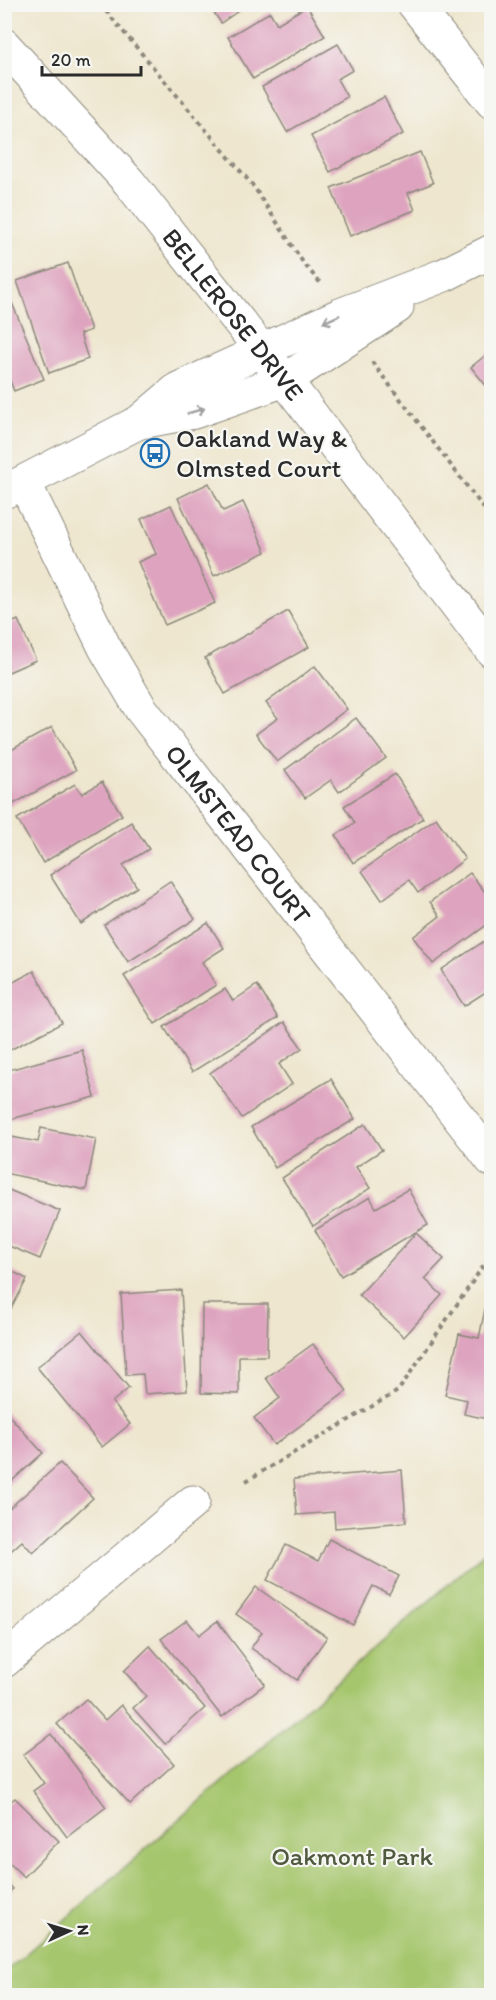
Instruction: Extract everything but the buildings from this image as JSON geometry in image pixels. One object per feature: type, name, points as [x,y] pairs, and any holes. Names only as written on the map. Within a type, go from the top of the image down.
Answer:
[{"type":"street","points":[[414,4],[492,102]]},
{"type":"street","name":"BELLEROSE DRIVE","points":[[4,45],[129,182],[285,380],[492,651]]},
{"type":"street","points":[[14,487],[139,422],[178,389],[260,350],[347,326],[492,251]]},
{"type":"street","points":[[139,422],[194,412],[285,380],[347,326]]},
{"type":"street","name":"OLMSTEAD COURT","points":[[14,487],[141,709],[492,1161]]},
{"type":"street","points":[[4,1661],[193,1502]]},
{"type":"path","points":[[100,4],[254,187],[304,264],[323,285],[347,326],[492,519]]},
{"type":"path","points":[[246,1482],[398,1391],[492,1253]]},
{"type":"green space","name":"Oakmont Park","points":[[491,1547],[491,1995],[5,1995],[5,1972]]},
{"type":"place","name":"Oakland Way & Olmsted Court","points":[[155,453]]}]
